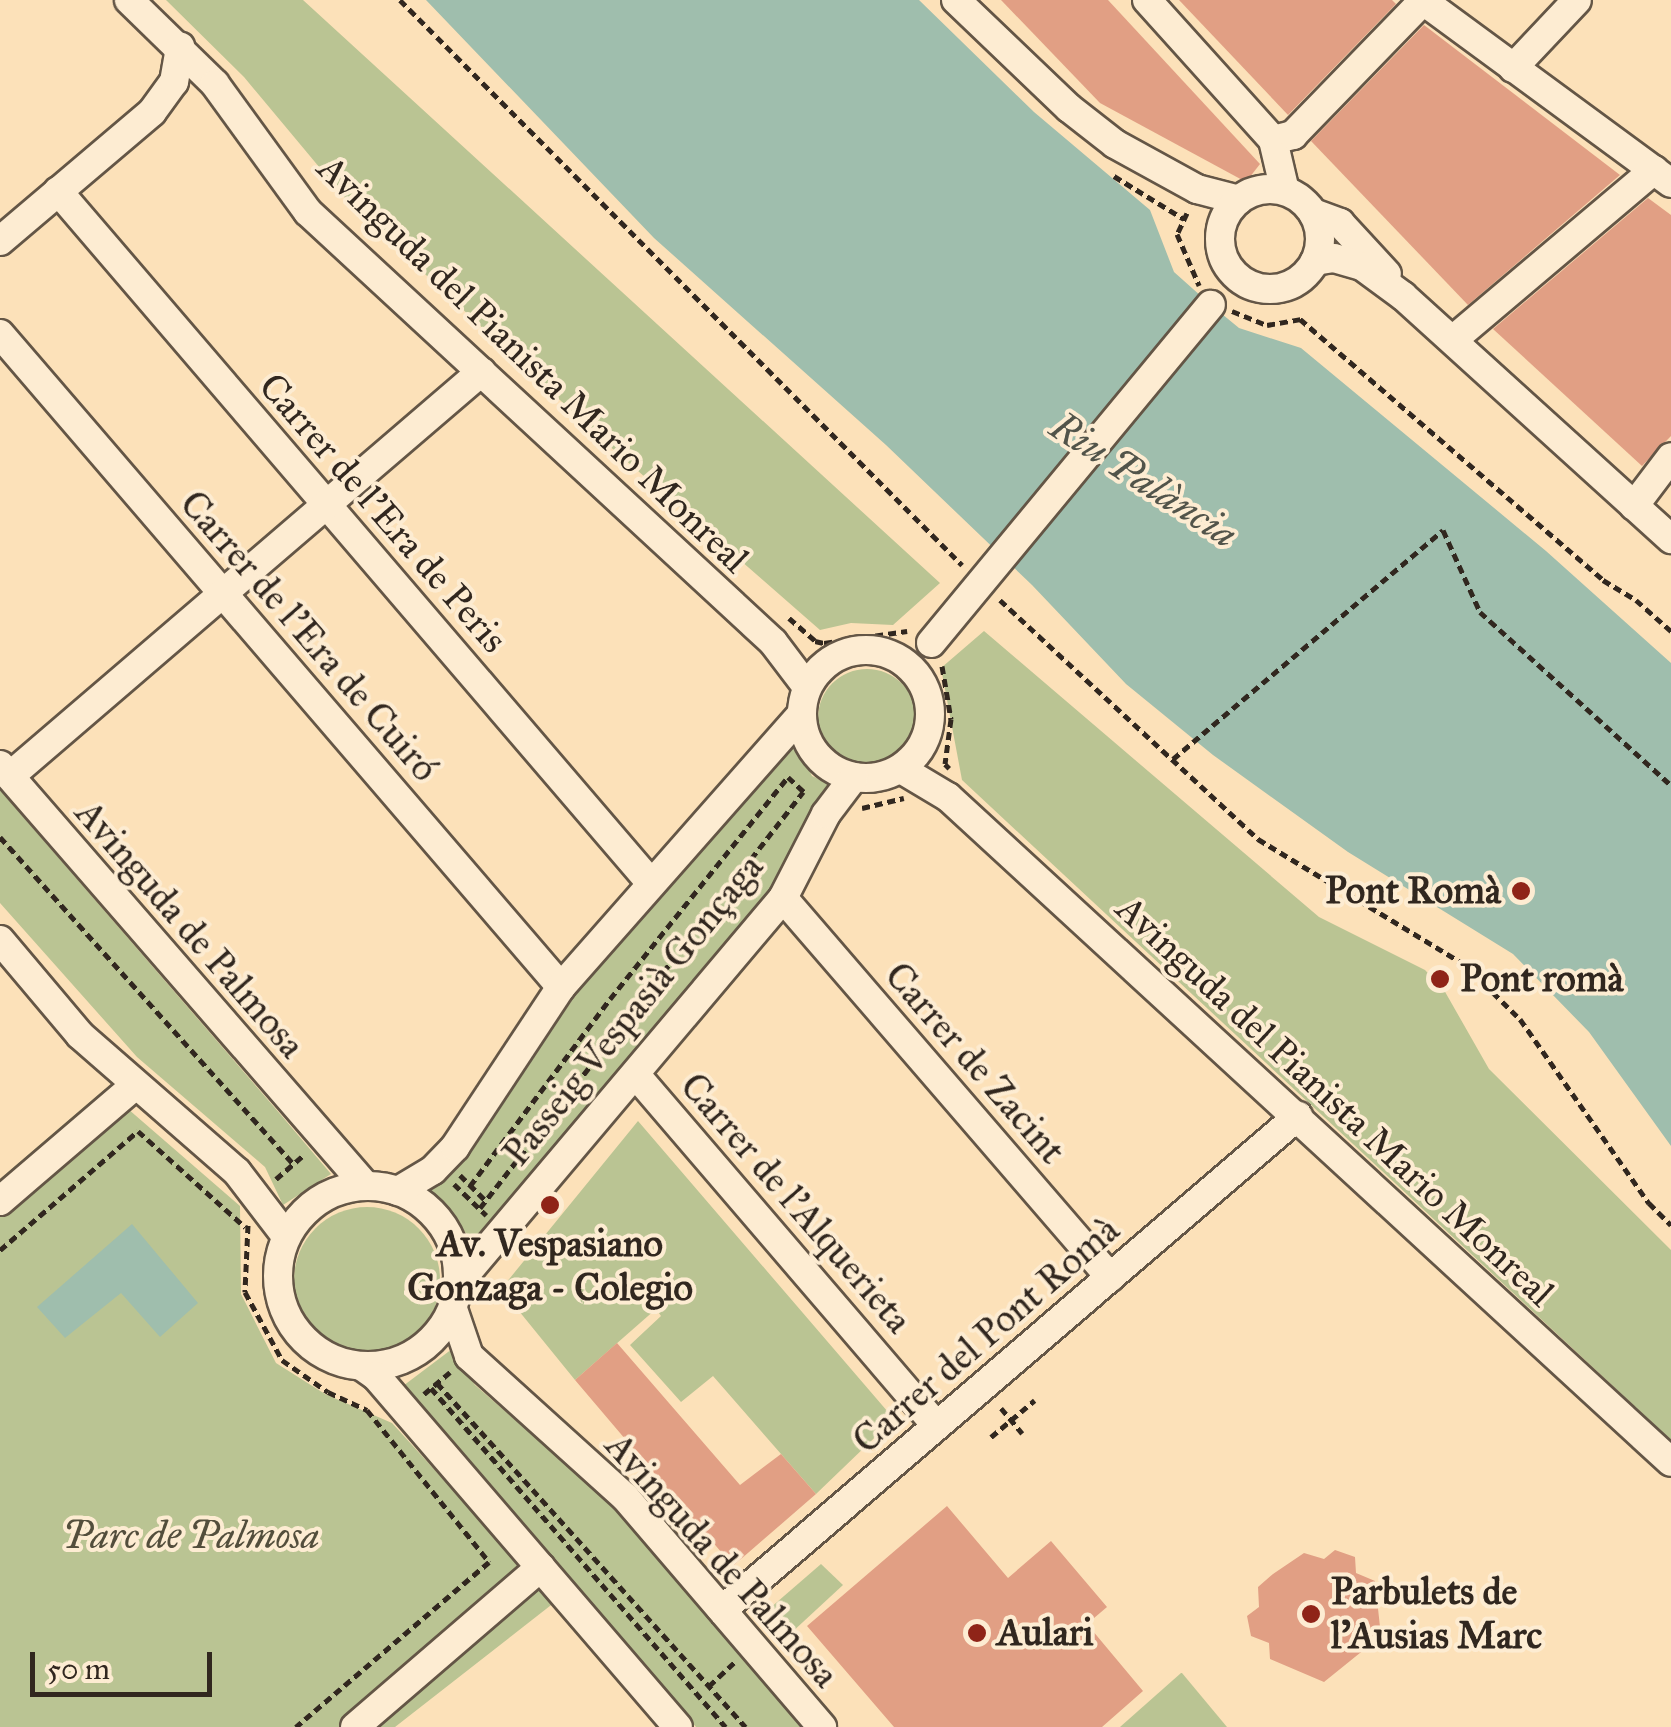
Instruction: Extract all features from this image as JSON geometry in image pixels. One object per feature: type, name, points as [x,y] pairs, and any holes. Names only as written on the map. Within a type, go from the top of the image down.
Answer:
[{"type":"street","name":"Avinguda del Pianista Mario Monreal","points":[[129,0],[215,84],[308,212],[773,642],[804,701]]},
{"type":"street","points":[[956,0],[1069,108],[1138,159],[1232,210]]},
{"type":"street","points":[[1147,0],[1272,140],[1285,191]]},
{"type":"street","points":[[1272,140],[1294,135],[1423,0],[1662,176],[1454,339]]},
{"type":"street","points":[[1513,68],[1577,0]]},
{"type":"street","points":[[0,241],[152,112],[174,82],[180,46]]},
{"type":"street","points":[[1256,286],[1232,271],[1221,246],[1232,210],[1269,189],[1285,191],[1313,213],[1340,223],[1403,296]]},
{"type":"street","name":"Carrer de l'Era de Peris","points":[[58,191],[651,883]]},
{"type":"street","points":[[1211,305],[1256,286],[1289,285],[1315,260],[1320,236],[1313,213]]},
{"type":"street","points":[[1315,260],[1334,258],[1362,266],[1403,296],[1671,539]]},
{"type":"street","points":[[890,654],[922,636],[1211,305],[1225,260]]},
{"type":"street","name":"Carrer de l'Era de Cuiró","points":[[0,334],[560,987]]},
{"type":"street","points":[[5,771],[223,594],[481,372]]},
{"type":"street","points":[[1634,506],[1671,458]]},
{"type":"street","points":[[922,636],[930,715],[924,743],[904,782],[854,777],[818,757],[806,737],[804,701],[836,657],[868,650],[890,654],[910,667],[924,685]]},
{"type":"street","name":"Avinguda del Pianista Mario Monreal","points":[[773,642],[836,657]]},
{"type":"street","name":"Passeig Vespasià Gonçaga","points":[[398,1191],[444,1159],[560,987],[804,701]]},
{"type":"street","name":"Avinguda del Pianista Mario Monreal","points":[[924,743],[948,797]]},
{"type":"street","name":"Avinguda de Palmosa","points":[[5,771],[365,1186]]},
{"type":"street","name":"Passeig Vespasià Gonçaga","points":[[456,1296],[508,1222],[783,898],[826,814],[854,777]]},
{"type":"street","name":"Avinguda del Pianista Mario Monreal","points":[[904,782],[948,797],[1671,1462]]},
{"type":"street","name":"Carrer de Zacint","points":[[783,898],[1110,1277]]},
{"type":"street","points":[[0,940],[80,1035],[237,1172],[286,1236]]},
{"type":"street","name":"Carrer de l’Alquerieta","points":[[636,1075],[938,1426]]},
{"type":"street","points":[[0,1202],[134,1086]]},
{"type":"street","name":"Carrer del Pont Romà","points":[[722,1610],[1298,1116]]},
{"type":"street","points":[[365,1186],[398,1191],[424,1205],[444,1227],[456,1253],[456,1296],[438,1334],[418,1353],[392,1364],[363,1367],[334,1360],[308,1345],[289,1322],[278,1294],[278,1265],[286,1236],[318,1200],[365,1186]]},
{"type":"street","name":"Avinguda de Palmosa","points":[[456,1296],[469,1356],[625,1497],[822,1727]]},
{"type":"street","points":[[363,1367],[376,1376],[678,1727]]},
{"type":"street","points":[[355,1727],[541,1567]]},
{"type":"path","points":[[400,0],[974,576]]},
{"type":"path","points":[[1197,189],[1177,234],[1188,267],[1211,305],[1267,325],[1300,319],[1603,580],[1636,600],[1671,631]]},
{"type":"path","points":[[1172,760],[1442,530],[1480,612],[1671,784]]},
{"type":"path","points":[[989,590],[1258,839],[1464,965],[1520,1019],[1649,1203],[1671,1225]]},
{"type":"path","points":[[787,616],[815,641],[824,644],[856,636],[922,636],[947,654],[942,668],[951,719],[945,764],[962,780],[948,797]]},
{"type":"path","points":[[470,1186],[610,999],[788,777]]},
{"type":"path","points":[[826,814],[840,822],[862,808],[872,809],[904,782]]},
{"type":"path","points":[[480,1208],[803,792]]},
{"type":"path","points":[[0,837],[294,1164]]},
{"type":"path","points":[[0,1250],[138,1131],[247,1229],[246,1292],[282,1360],[328,1392],[368,1410],[488,1562],[296,1727]]},
{"type":"path","points":[[257,1195],[322,1140]]},
{"type":"path","points":[[444,1159],[508,1222]]},
{"type":"path","points":[[726,1727],[434,1386],[746,1727]]},
{"type":"path","points":[[991,1438],[1035,1400]]},
{"type":"path","points":[[1001,1408],[1022,1433]]},
{"type":"path","points":[[709,1686],[753,1646]]},
{"type":"green space","points":[[166,0],[303,0],[940,583],[893,625],[851,623],[820,630],[606,443],[350,204],[244,77]]},
{"type":"green space","points":[[984,631],[1319,917],[1425,970],[1444,990],[1489,1069],[1671,1250],[1671,1440],[962,780],[941,668]]},
{"type":"green space","points":[[867,669],[894,677],[908,691],[916,718],[908,745],[894,759],[867,767],[840,759],[826,745],[818,718],[826,691],[840,677]]},
{"type":"green space","points":[[796,741],[812,776],[832,785],[773,894],[477,1246],[427,1188],[457,1161],[578,992]]},
{"type":"green space","points":[[0,790],[331,1174],[283,1205],[265,1167],[137,1057],[0,903]]},
{"type":"green space","name":"Parc de Palmosa","points":[[105,1089],[240,1206],[241,1294],[276,1363],[325,1394],[392,1423],[555,1602],[395,1727],[0,1727],[0,1179]]},
{"type":"green space","points":[[638,1121],[894,1419],[816,1494],[713,1376],[681,1402],[630,1345],[661,1316],[656,1309],[575,1380],[501,1289]]},
{"type":"green space","points":[[367,1207],[395,1212],[419,1228],[435,1252],[440,1280],[435,1308],[419,1332],[395,1348],[367,1353],[339,1348],[315,1332],[299,1308],[294,1280],[299,1252],[315,1228],[339,1212]]},
{"type":"green space","points":[[452,1349],[475,1385],[632,1522],[808,1727],[696,1727],[399,1389]]},
{"type":"green space","points":[[821,1564],[843,1585],[790,1634],[769,1609]]},
{"type":"green space","points":[[1181,1673],[1227,1727],[1120,1727]]},
{"type":"water","name":"Riu Palància","points":[[426,0],[919,0],[1034,112],[1150,210],[1174,272],[1211,305],[1239,328],[1301,348],[1546,551],[1671,663],[1671,1146],[1589,1032],[1513,954],[1348,852],[1213,755],[1126,684],[1032,585],[886,445],[654,238]]},
{"type":"water","points":[[132,1224],[198,1303],[160,1337],[121,1293],[65,1338],[37,1307]]},
{"type":"building","points":[[1001,0],[1108,0],[1260,164],[1246,182],[1100,103]]},
{"type":"building","points":[[1179,0],[1392,0],[1396,4],[1288,115]]},
{"type":"building","points":[[1424,25],[1620,175],[1468,305],[1311,141]]},
{"type":"building","points":[[1648,198],[1671,215],[1671,436],[1642,466],[1493,329]]},
{"type":"building","points":[[617,1343],[740,1485],[781,1454],[816,1494],[733,1566],[575,1380]]},
{"type":"building","points":[[947,1506],[1008,1578],[1051,1541],[1107,1607],[1087,1624],[1143,1691],[1102,1727],[894,1727],[807,1626]]},
{"type":"building","name":"Parbulets de l'Ausias Marc","points":[[1335,1550],[1355,1557],[1356,1573],[1375,1581],[1381,1636],[1324,1682],[1270,1659],[1269,1643],[1251,1636],[1247,1616],[1259,1607],[1258,1587],[1273,1574],[1304,1553],[1324,1559]]},
{"type":"place","name":"Pont Romà","points":[[1521,891]]},
{"type":"place","name":"Pont romà","points":[[1440,979]]},
{"type":"place","name":"Av. Vespasiano Gonzaga - Colegio","points":[[550,1205]]},
{"type":"place","name":"Parbulets de l'Ausias Marc","points":[[1311,1614]]},
{"type":"place","name":"Aulari","points":[[977,1633]]}]
